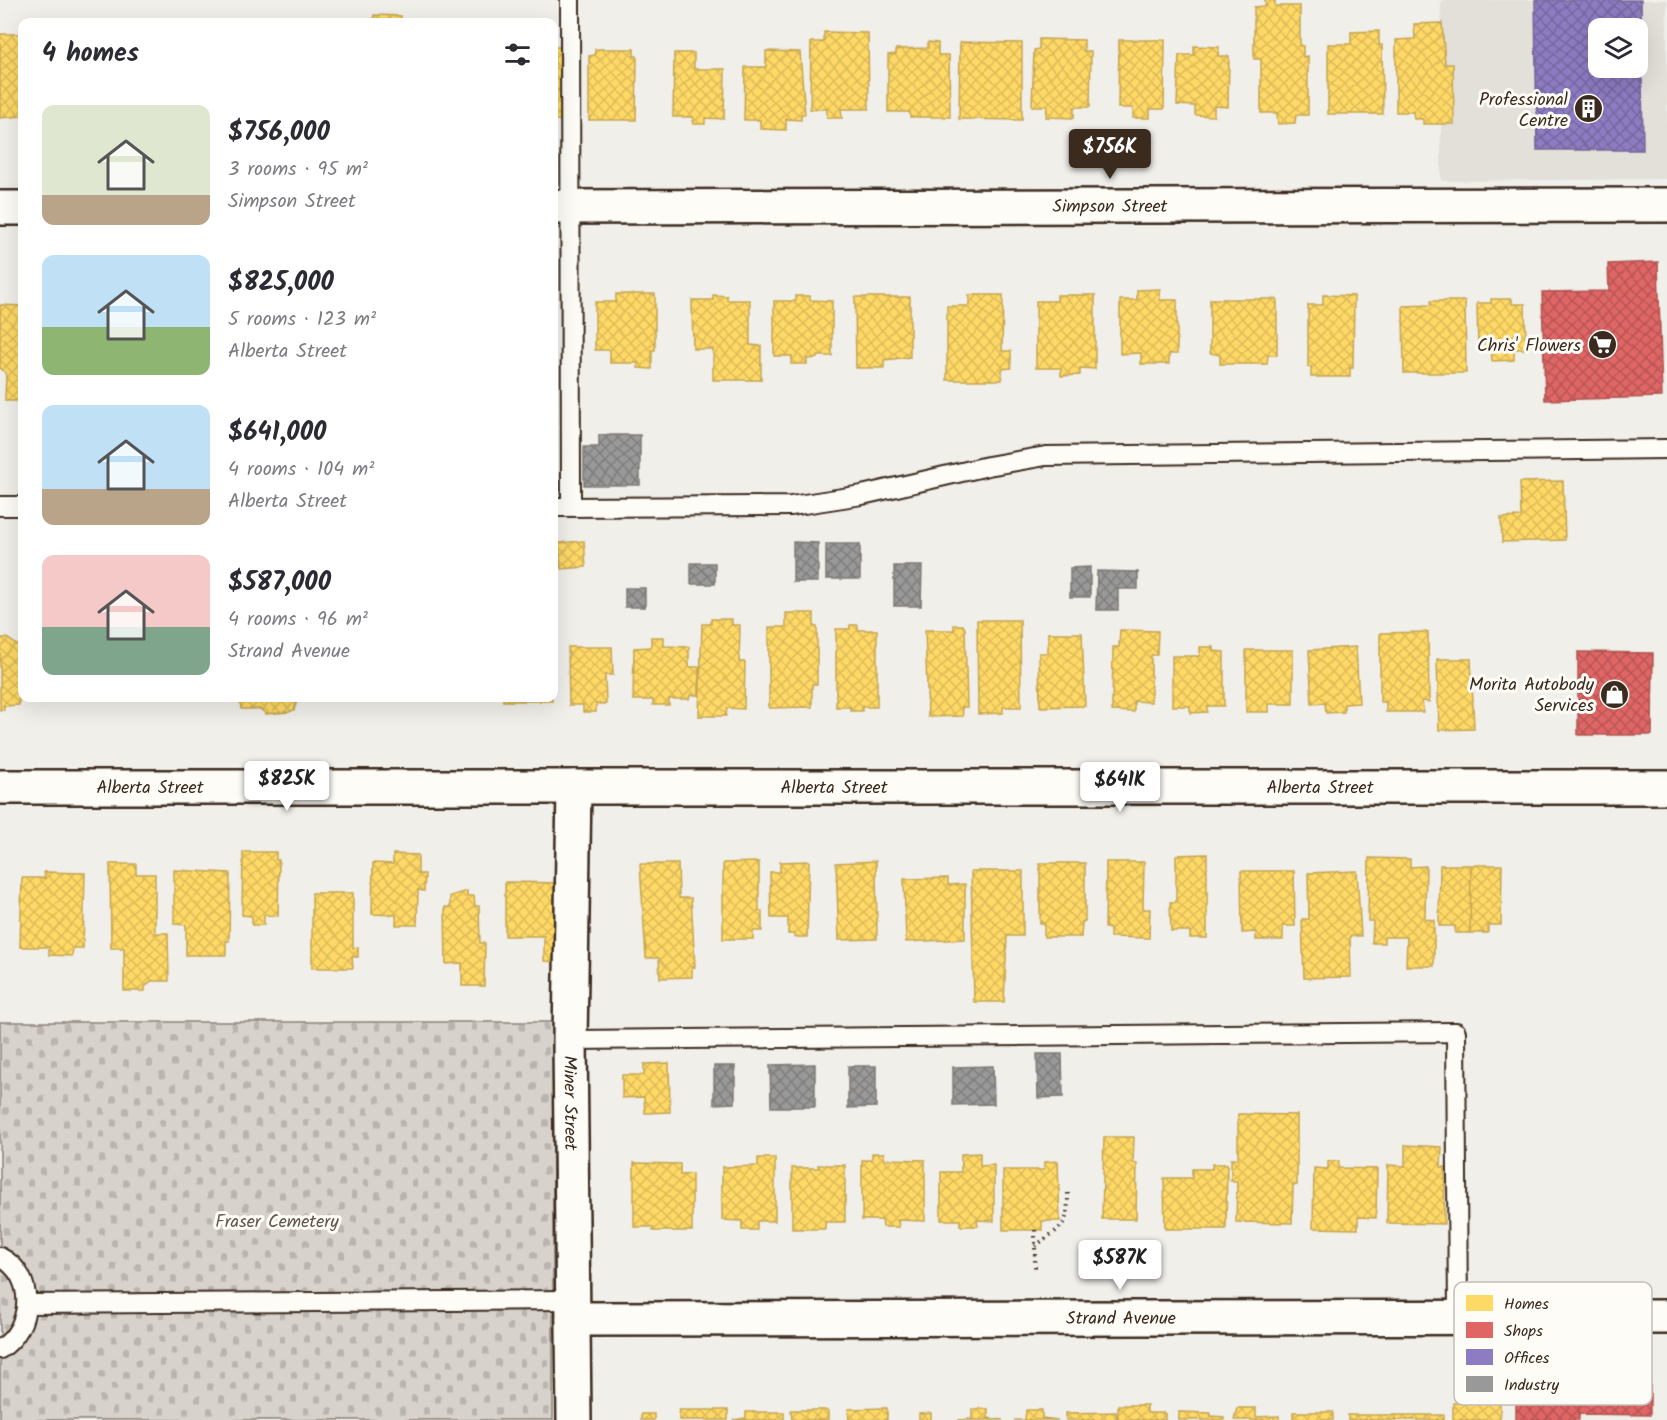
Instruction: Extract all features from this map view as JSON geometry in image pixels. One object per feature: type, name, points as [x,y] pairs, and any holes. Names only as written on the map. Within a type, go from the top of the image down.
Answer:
[{"type":"street","name":"Simpson Street","points":[[562,207],[1667,205]]},
{"type":"street","points":[[0,208],[18,208]]},
{"type":"street","name":"Alberta Street","points":[[0,787],[1667,788]]},
{"type":"street","name":"Miner Street","points":[[574,787],[570,1040],[574,1420]]},
{"type":"street","name":"Strand Avenue","points":[[573,1309],[1454,1315]]},
{"type":"street","name":"Strand Avenue","points":[[1652,1317],[1667,1317]]},
{"type":"lane","points":[[570,0],[562,207],[562,507],[790,506],[862,495],[988,466],[1046,456],[1667,449]]},
{"type":"lane","points":[[0,506],[18,506]]},
{"type":"lane","points":[[570,1040],[1456,1032],[1458,1282]]},
{"type":"lane","points":[[0,1257],[17,1271],[25,1287],[27,1304],[24,1321],[15,1336],[0,1348]]},
{"type":"lane","points":[[27,1304],[573,1309]]},
{"type":"path","points":[[1035,1246],[1065,1224],[1068,1217],[1068,1190]]},
{"type":"path","points":[[1035,1230],[1035,1271]]},
{"type":"shaded area","points":[[1441,0],[1667,0],[1667,179],[1441,181]]},
{"type":"green space","name":"Fraser Cemetery","points":[[0,1022],[553,1022],[553,1420],[0,1420]]},
{"type":"building: Homes","points":[[1265,0],[1275,0],[1275,6],[1300,6],[1300,46],[1303,46],[1303,57],[1308,56],[1308,115],[1296,115],[1295,123],[1278,124],[1277,113],[1261,113],[1261,59],[1254,59],[1254,7],[1266,6]]},
{"type":"building: Homes","points":[[374,15],[401,16],[401,18],[374,18]]},
{"type":"building: Homes","points":[[1442,23],[1445,64],[1453,64],[1454,124],[1423,124],[1423,119],[1414,119],[1413,112],[1396,112],[1396,40],[1415,39],[1414,24]]},
{"type":"building: Homes","points":[[1379,31],[1379,45],[1382,45],[1383,114],[1328,114],[1328,44],[1351,44],[1351,32]]},
{"type":"building: Homes","points":[[824,32],[868,33],[869,109],[841,109],[842,118],[827,118],[827,109],[810,109],[811,42],[824,42]]},
{"type":"building: Homes","points":[[0,34],[18,34],[18,116],[0,118]]},
{"type":"building: Homes","points":[[1039,39],[1084,40],[1084,51],[1091,51],[1090,107],[1074,107],[1074,118],[1046,117],[1047,106],[1032,106],[1034,50],[1039,49]]},
{"type":"building: Homes","points":[[1119,40],[1165,40],[1164,109],[1150,109],[1150,118],[1133,118],[1133,108],[1118,108]]},
{"type":"building: Homes","points":[[928,42],[938,43],[938,55],[949,55],[950,117],[910,117],[910,112],[888,112],[888,55],[896,54],[896,49],[928,48]]},
{"type":"building: Homes","points":[[960,42],[1022,43],[1022,120],[959,119]]},
{"type":"building: Homes","points":[[1194,46],[1219,47],[1218,56],[1229,56],[1228,107],[1214,106],[1214,116],[1195,115],[1195,106],[1177,105],[1179,55],[1194,55]]},
{"type":"building: Homes","points":[[558,47],[567,47],[567,120],[558,120]]},
{"type":"building: Homes","points":[[595,49],[634,49],[634,56],[637,56],[636,120],[589,120],[589,56],[595,55]]},
{"type":"building: Homes","points":[[766,51],[800,52],[805,114],[801,114],[801,120],[786,119],[786,130],[760,129],[760,120],[744,120],[745,67],[766,67]]},
{"type":"building: Homes","points":[[674,53],[694,53],[694,69],[725,69],[724,119],[705,118],[705,124],[693,124],[693,117],[673,117]]},
{"type":"building: Homes","points":[[1160,289],[1160,300],[1177,300],[1177,354],[1169,354],[1169,364],[1141,364],[1141,353],[1120,354],[1120,300],[1137,300],[1137,290]]},
{"type":"building: Homes","points":[[616,294],[655,294],[655,350],[652,350],[652,369],[638,368],[638,363],[610,363],[610,350],[595,350],[595,302],[616,302]]},
{"type":"building: Homes","points":[[713,295],[727,296],[727,300],[750,300],[750,345],[761,346],[761,380],[713,380],[713,349],[693,349],[692,300],[713,300]]},
{"type":"building: Homes","points":[[969,295],[1003,295],[1002,351],[1011,351],[1011,368],[1002,369],[1002,380],[947,380],[947,306],[969,306]]},
{"type":"building: Homes","points":[[1057,295],[1095,295],[1095,369],[1080,368],[1080,375],[1061,376],[1061,368],[1036,368],[1036,301],[1057,301]]},
{"type":"building: Homes","points":[[1323,295],[1354,296],[1353,368],[1350,368],[1350,377],[1311,377],[1311,367],[1308,367],[1308,305],[1323,305]]},
{"type":"building: Homes","points":[[796,296],[810,296],[810,300],[832,301],[832,356],[807,359],[807,364],[791,364],[792,356],[774,356],[774,301],[796,301]]},
{"type":"building: Homes","points":[[855,297],[910,297],[910,357],[884,360],[884,368],[856,368]]},
{"type":"building: Homes","points":[[1210,299],[1277,299],[1277,355],[1268,355],[1267,364],[1220,364],[1220,355],[1210,353]]},
{"type":"building: Homes","points":[[1491,299],[1512,299],[1512,304],[1525,304],[1526,349],[1514,349],[1514,360],[1492,361],[1491,350],[1478,349],[1477,303],[1491,303]]},
{"type":"building: Homes","points":[[1431,301],[1465,301],[1466,373],[1404,373],[1403,306],[1431,305]]},
{"type":"building: Homes","points":[[0,305],[18,306],[18,401],[5,401],[6,373],[0,368]]},
{"type":"building: Homes","points":[[1563,481],[1565,540],[1502,542],[1501,518],[1521,517],[1520,482]]},
{"type":"building: Homes","points":[[584,541],[586,567],[561,569],[559,543]]},
{"type":"building: Homes","points":[[786,613],[814,613],[814,627],[817,627],[817,684],[812,684],[812,707],[769,708],[769,627],[786,627]]},
{"type":"building: Homes","points":[[711,619],[732,619],[732,625],[740,625],[739,662],[745,662],[744,709],[727,708],[726,716],[699,716],[702,624],[711,624]]},
{"type":"building: Homes","points":[[977,620],[1020,620],[1021,707],[1003,707],[1003,713],[978,714]]},
{"type":"building: Homes","points":[[850,625],[858,625],[858,630],[877,630],[877,707],[862,707],[862,711],[850,711],[850,707],[836,707],[836,629],[850,629]]},
{"type":"building: Homes","points":[[954,625],[963,625],[965,629],[967,707],[962,707],[963,716],[928,717],[925,630],[954,630]]},
{"type":"building: Homes","points":[[1120,630],[1158,631],[1157,655],[1151,655],[1151,702],[1134,701],[1134,712],[1112,711],[1113,647],[1119,647]]},
{"type":"building: Homes","points":[[1428,632],[1429,702],[1422,701],[1423,712],[1386,712],[1386,702],[1380,702],[1380,633]]},
{"type":"building: Homes","points":[[1048,633],[1082,633],[1085,706],[1040,707],[1039,653],[1048,653]]},
{"type":"building: Homes","points":[[651,637],[664,637],[664,646],[689,647],[689,667],[699,667],[699,695],[690,695],[689,699],[669,699],[669,705],[653,705],[653,700],[633,700],[634,648],[651,647]]},
{"type":"building: Homes","points":[[0,638],[7,638],[18,646],[19,705],[4,706],[4,710],[0,710]]},
{"type":"building: Homes","points":[[568,647],[612,647],[613,675],[605,675],[606,704],[596,704],[596,712],[583,712],[583,705],[569,705]]},
{"type":"building: Homes","points":[[1200,647],[1213,647],[1213,651],[1224,652],[1224,706],[1207,706],[1207,712],[1190,713],[1190,706],[1172,706],[1172,656],[1200,656]]},
{"type":"building: Homes","points":[[1356,647],[1359,703],[1344,704],[1344,712],[1326,713],[1325,703],[1312,704],[1309,650]]},
{"type":"building: Homes","points":[[1246,650],[1293,650],[1293,704],[1269,704],[1269,712],[1246,712]]},
{"type":"building: Homes","points":[[1437,659],[1471,659],[1474,729],[1439,730]]},
{"type":"building: Homes","points":[[240,702],[297,702],[294,710],[289,712],[266,714],[260,709],[241,709]]},
{"type":"building: Homes","points":[[243,852],[276,852],[276,860],[279,860],[278,916],[264,915],[264,925],[252,925],[252,916],[242,915]]},
{"type":"building: Homes","points":[[393,854],[418,855],[418,874],[425,874],[424,891],[418,890],[417,925],[396,925],[396,915],[372,914],[373,863],[393,864]]},
{"type":"building: Homes","points":[[1207,854],[1207,938],[1190,938],[1190,931],[1171,931],[1170,902],[1176,902],[1176,855]]},
{"type":"building: Homes","points":[[1369,858],[1410,859],[1410,867],[1426,866],[1425,919],[1434,920],[1434,966],[1406,966],[1407,937],[1384,937],[1384,943],[1372,943],[1373,921],[1368,921]]},
{"type":"building: Homes","points":[[809,861],[807,937],[794,937],[794,934],[788,934],[788,918],[771,918],[770,872],[780,872],[780,862]]},
{"type":"building: Homes","points":[[876,861],[877,939],[839,940],[836,863]]},
{"type":"building: Homes","points":[[759,862],[759,911],[762,911],[762,931],[753,931],[753,939],[723,939],[723,863]]},
{"type":"building: Homes","points":[[1106,862],[1144,862],[1143,909],[1150,909],[1149,938],[1110,937],[1110,929],[1105,928]]},
{"type":"building: Homes","points":[[1040,863],[1085,863],[1085,921],[1082,922],[1081,937],[1044,937],[1044,923],[1040,923]]},
{"type":"building: Homes","points":[[110,864],[136,864],[136,874],[155,874],[155,933],[168,933],[169,981],[151,981],[145,987],[145,991],[124,991],[124,948],[111,948]]},
{"type":"building: Homes","points":[[640,864],[678,864],[679,898],[691,898],[695,967],[692,967],[692,977],[660,978],[659,958],[646,958]]},
{"type":"building: Homes","points":[[1440,865],[1471,865],[1470,933],[1455,933],[1455,926],[1439,926]]},
{"type":"building: Homes","points":[[1471,865],[1502,865],[1501,925],[1488,925],[1488,933],[1470,933]]},
{"type":"building: Homes","points":[[174,870],[230,873],[229,941],[226,941],[226,955],[186,955],[186,925],[174,924]]},
{"type":"building: Homes","points":[[971,871],[1023,871],[1023,936],[1007,936],[1004,1002],[974,1002]]},
{"type":"building: Homes","points":[[1241,871],[1294,871],[1295,926],[1283,926],[1283,940],[1256,940],[1256,932],[1242,933]]},
{"type":"building: Homes","points":[[1357,871],[1361,936],[1350,936],[1351,977],[1304,978],[1302,919],[1309,919],[1308,873]]},
{"type":"building: Homes","points":[[44,872],[85,873],[83,948],[73,948],[72,956],[49,955],[49,947],[20,947],[22,878],[45,878]]},
{"type":"building: Homes","points":[[948,878],[948,885],[965,884],[965,939],[906,942],[904,879]]},
{"type":"building: Homes","points":[[505,882],[564,883],[559,962],[544,961],[544,936],[505,936]]},
{"type":"building: Homes","points":[[467,891],[467,896],[474,896],[475,906],[479,906],[480,943],[485,943],[484,986],[462,986],[462,963],[446,964],[445,907],[450,907],[450,896]]},
{"type":"building: Homes","points":[[312,893],[353,893],[353,948],[358,947],[358,957],[352,957],[353,968],[312,968]]},
{"type":"building: Homes","points":[[669,1063],[670,1112],[645,1113],[644,1097],[622,1098],[622,1075],[644,1075],[644,1064]]},
{"type":"building: Homes","points":[[1238,1114],[1297,1115],[1297,1185],[1293,1185],[1292,1223],[1236,1222],[1237,1181],[1231,1181],[1231,1159],[1238,1159]]},
{"type":"building: Homes","points":[[1104,1137],[1134,1137],[1133,1163],[1137,1164],[1136,1219],[1102,1219]]},
{"type":"building: Homes","points":[[1405,1145],[1442,1147],[1441,1167],[1445,1167],[1444,1224],[1387,1223],[1388,1165],[1405,1166]]},
{"type":"building: Homes","points":[[872,1153],[884,1153],[884,1159],[925,1160],[925,1221],[898,1220],[899,1227],[883,1227],[882,1220],[862,1220],[862,1160],[872,1160]]},
{"type":"building: Homes","points":[[980,1153],[980,1166],[994,1165],[994,1221],[977,1220],[978,1226],[960,1226],[960,1220],[941,1220],[941,1172],[961,1172],[961,1154]]},
{"type":"building: Homes","points":[[758,1158],[775,1158],[775,1221],[757,1221],[757,1230],[742,1230],[742,1221],[722,1220],[722,1167],[758,1166]]},
{"type":"building: Homes","points":[[1058,1161],[1060,1221],[1042,1221],[1042,1230],[1003,1230],[1003,1170],[1044,1170],[1044,1162]]},
{"type":"building: Homes","points":[[1328,1161],[1339,1161],[1338,1168],[1377,1169],[1376,1218],[1358,1217],[1358,1229],[1313,1228],[1314,1168],[1328,1169]]},
{"type":"building: Homes","points":[[634,1163],[680,1164],[680,1175],[692,1174],[692,1231],[653,1231],[653,1227],[634,1227]]},
{"type":"building: Homes","points":[[1212,1164],[1227,1164],[1226,1229],[1165,1229],[1164,1178],[1192,1178],[1192,1169],[1212,1169]]},
{"type":"building: Homes","points":[[818,1165],[845,1165],[845,1222],[825,1222],[825,1229],[792,1229],[792,1168],[819,1168]]},
{"type":"building: Homes","points":[[1453,1403],[1454,1405],[1500,1405],[1500,1420],[1453,1420]]},
{"type":"building: Homes","points":[[1118,1405],[1147,1405],[1147,1413],[1165,1413],[1165,1420],[1118,1420]]},
{"type":"building: Homes","points":[[887,1408],[887,1420],[849,1420],[848,1409]]},
{"type":"building: Homes","points":[[1237,1408],[1256,1408],[1256,1417],[1279,1416],[1279,1420],[1234,1420]]},
{"type":"building: Homes","points":[[972,1409],[988,1409],[988,1418],[1003,1420],[958,1420],[972,1419]]},
{"type":"building: Homes","points":[[679,1410],[728,1410],[728,1420],[679,1420]]},
{"type":"building: Homes","points":[[791,1410],[825,1410],[828,1412],[828,1420],[792,1420]]},
{"type":"building: Homes","points":[[1026,1410],[1042,1410],[1042,1418],[1058,1420],[1025,1420]]},
{"type":"building: Homes","points":[[746,1412],[784,1412],[784,1420],[733,1420],[746,1418]]},
{"type":"building: Homes","points":[[1116,1412],[1117,1420],[1066,1420],[1066,1413]]},
{"type":"building: Homes","points":[[1179,1412],[1211,1413],[1211,1416],[1224,1417],[1224,1420],[1179,1420]]},
{"type":"building: Homes","points":[[1293,1412],[1333,1412],[1333,1420],[1293,1420]]},
{"type":"building: Homes","points":[[931,1413],[931,1420],[919,1420],[919,1414]]},
{"type":"building: Homes","points":[[641,1414],[654,1414],[654,1420],[641,1420]]},
{"type":"building: Homes","points":[[1348,1415],[1396,1415],[1396,1420],[1348,1420]]},
{"type":"building: Homes","points":[[1396,1415],[1444,1415],[1444,1420],[1396,1420]]},
{"type":"building: Shops","name":"Chris' Flowers","points":[[1658,262],[1662,397],[1545,400],[1542,292],[1609,291],[1608,264]]},
{"type":"building: Shops","name":"Morita Autobody Services","points":[[1578,652],[1653,653],[1652,735],[1578,735]]},
{"type":"building: Shops","points":[[1516,1405],[1579,1405],[1579,1420],[1516,1420]]},
{"type":"building: Shops","points":[[1579,1405],[1650,1405],[1650,1415],[1579,1414]]},
{"type":"building: Offices","name":"Professional Centre","points":[[1535,0],[1641,0],[1641,18],[1588,18],[1588,78],[1642,78],[1643,150],[1537,150]]},
{"type":"building: Industry","points":[[599,435],[640,435],[640,485],[584,485],[584,447],[599,447]]},
{"type":"building: Industry","points":[[793,542],[818,543],[818,582],[793,582]]},
{"type":"building: Industry","points":[[826,544],[860,544],[860,579],[826,579]]},
{"type":"building: Industry","points":[[691,563],[715,563],[715,584],[691,584]]},
{"type":"building: Industry","points":[[894,566],[922,566],[921,606],[894,606]]},
{"type":"building: Industry","points":[[1090,567],[1090,597],[1070,597],[1070,568]]},
{"type":"building: Industry","points":[[1097,571],[1138,572],[1138,589],[1118,589],[1118,610],[1096,610]]},
{"type":"building: Industry","points":[[625,588],[645,588],[645,607],[625,607]]},
{"type":"building: Industry","points":[[1037,1054],[1062,1054],[1063,1097],[1038,1098]]},
{"type":"building: Industry","points":[[815,1064],[815,1107],[771,1107],[770,1065]]},
{"type":"building: Industry","points":[[714,1066],[735,1066],[735,1103],[714,1104]]},
{"type":"building: Industry","points":[[848,1066],[876,1066],[876,1107],[848,1108]]},
{"type":"building: Industry","points":[[993,1066],[994,1104],[953,1105],[953,1067]]},
{"type":"place","name":"Professional Centre","points":[[1589,109]]},
{"type":"place","name":"Chris' Flowers","points":[[1602,345]]},
{"type":"place","name":"Morita Autobody Services","points":[[1615,694]]}]
